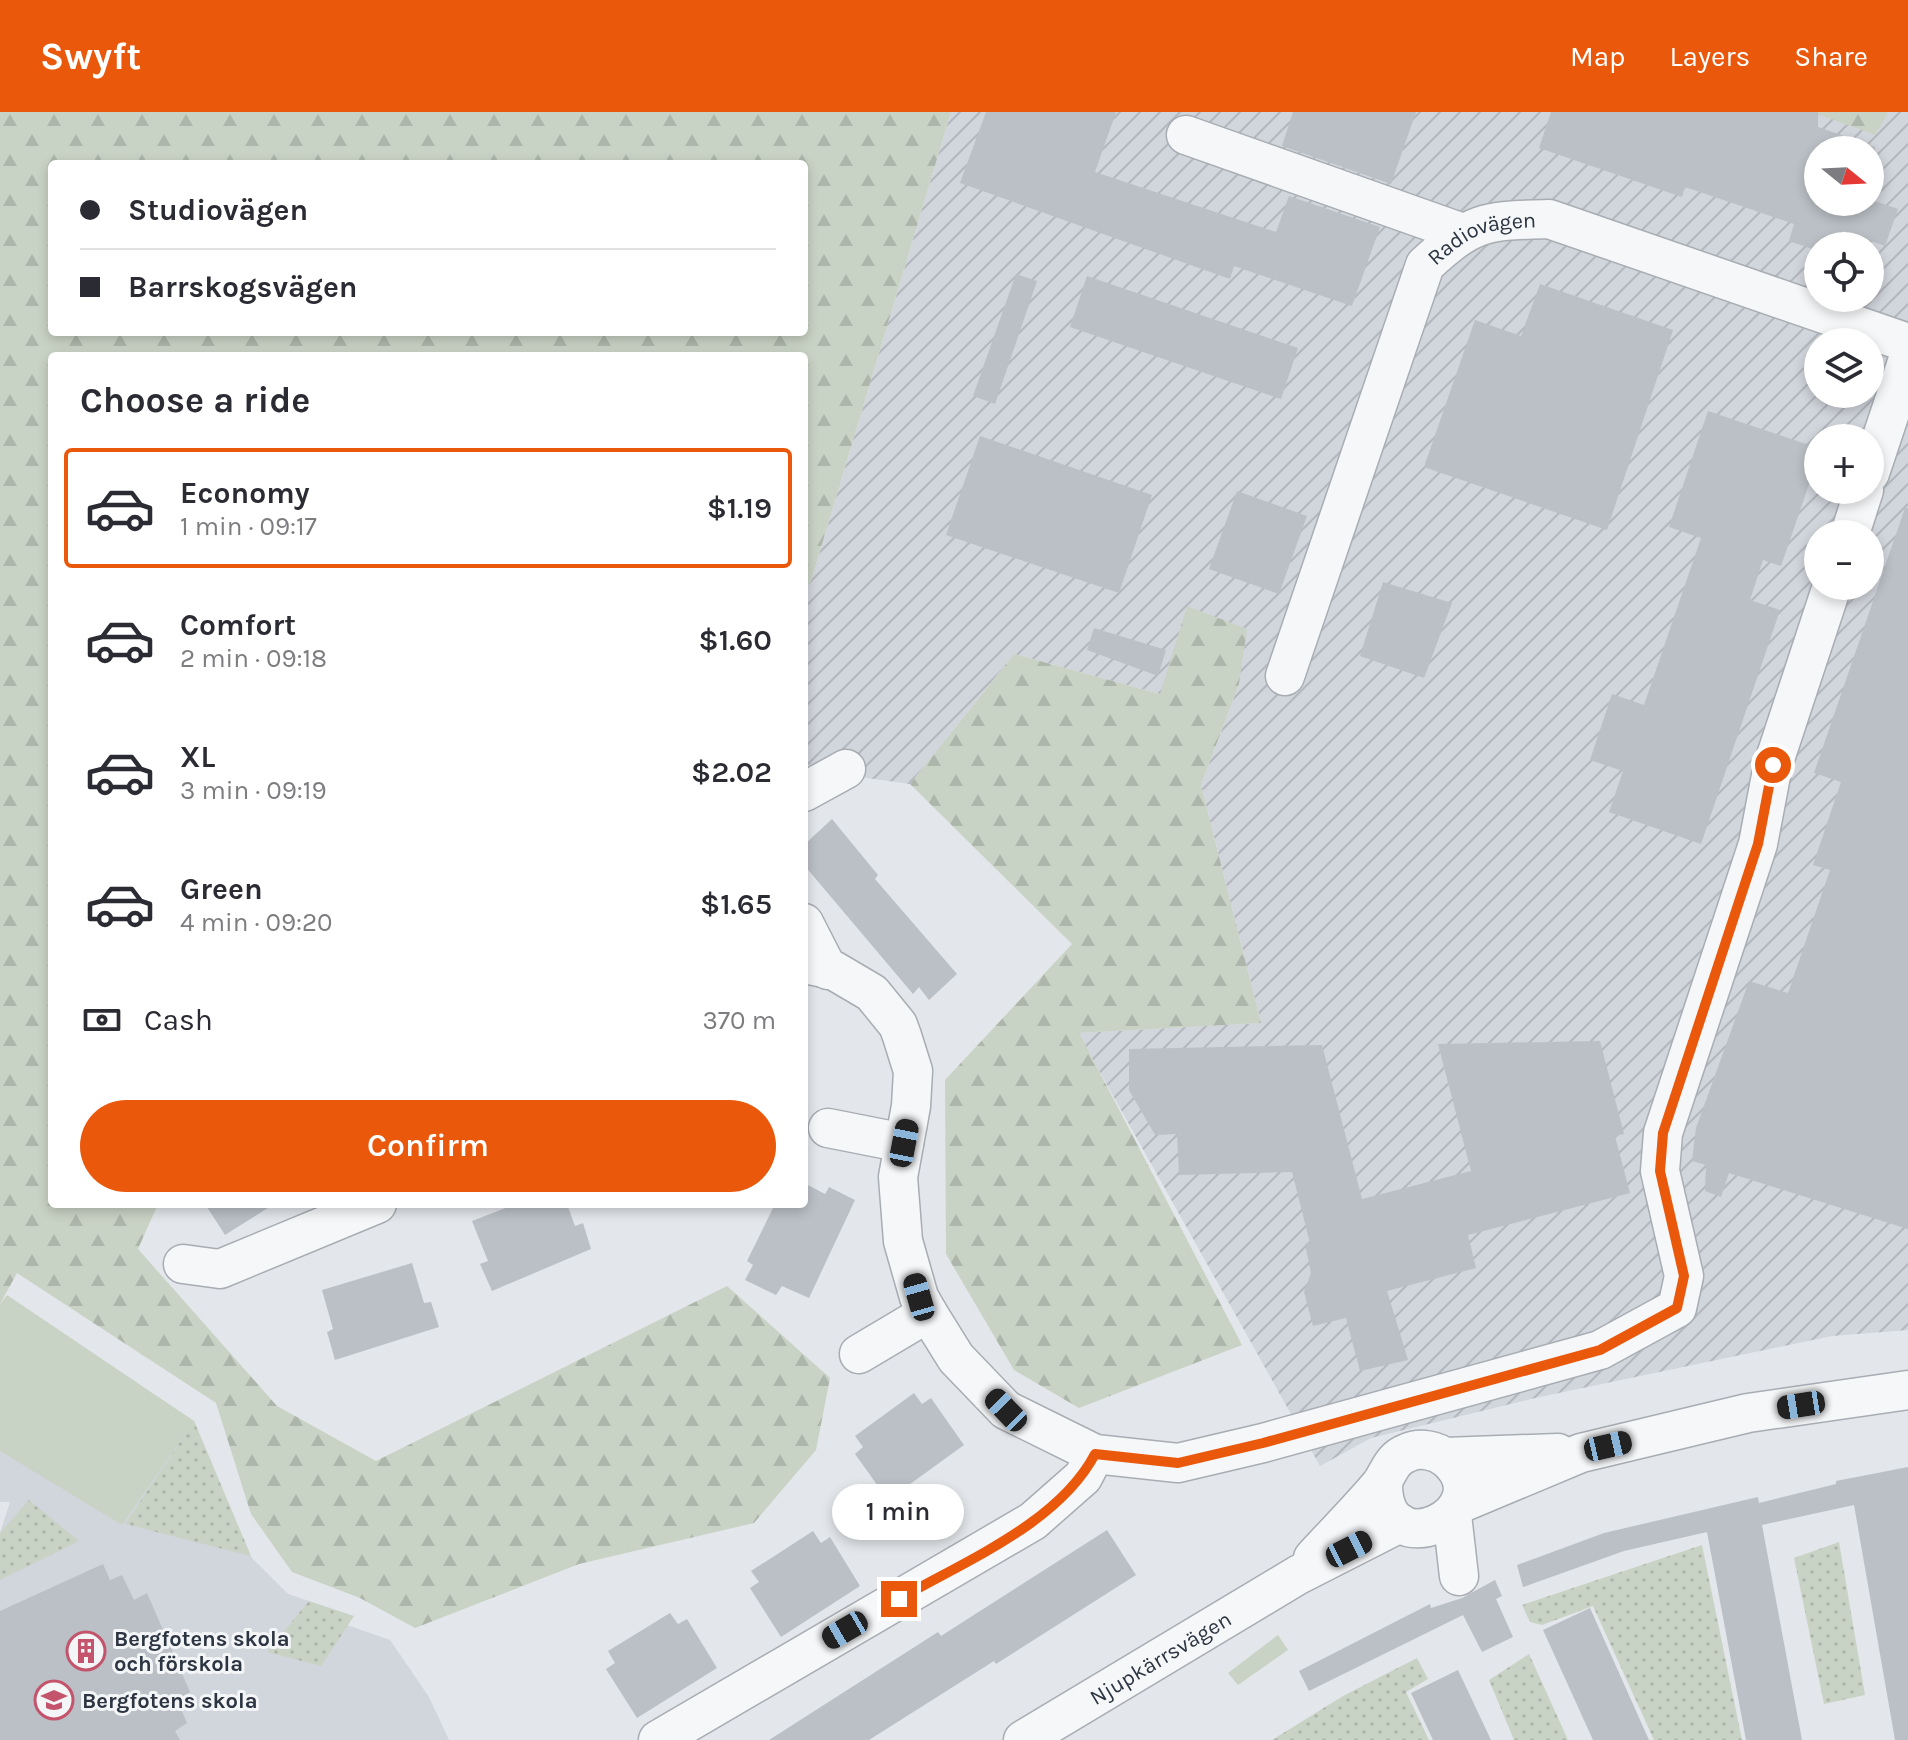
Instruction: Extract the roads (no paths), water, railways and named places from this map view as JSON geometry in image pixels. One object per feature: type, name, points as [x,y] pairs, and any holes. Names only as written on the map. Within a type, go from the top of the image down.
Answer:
[{"type":"street","points":[[1186,135],[1460,232]]},
{"type":"street","name":"Radiovägen","points":[[1285,676],[1425,265],[1460,232],[1496,220],[1549,219],[1908,343]]},
{"type":"street","points":[[1884,431],[1908,359]]},
{"type":"street","points":[[808,938],[816,967],[872,993],[898,1025],[913,1071],[898,1177],[903,1241],[919,1297],[928,1313],[956,1358],[1006,1410],[1095,1454],[1178,1463],[1600,1350],[1677,1308],[1684,1276],[1660,1171],[1663,1133],[1758,844],[1773,765],[1827,600]]},
{"type":"street","points":[[808,790],[846,769]]},
{"type":"street","points":[[828,1128],[904,1143]]},
{"type":"street","points":[[183,1264],[220,1269],[367,1208]]},
{"type":"street","points":[[859,1354],[928,1313]]},
{"type":"street","name":"Njupkärrsvägen","points":[[1023,1740],[1298,1575],[1581,1453],[1748,1413],[1908,1390]]},
{"type":"street","points":[[1394,1407],[1460,1478],[1433,1518],[1386,1507],[1394,1407]]},
{"type":"street","name":"Njupkärrsvägen","points":[[1298,1575],[1407,1452],[1581,1453]]},
{"type":"street","points":[[658,1740],[1033,1521],[1083,1477],[1095,1454]]},
{"type":"place","name":"Bergfotens skola och förskola","points":[[86,1651]]},
{"type":"place","name":"Bergfotens skola","points":[[54,1700]]}]
